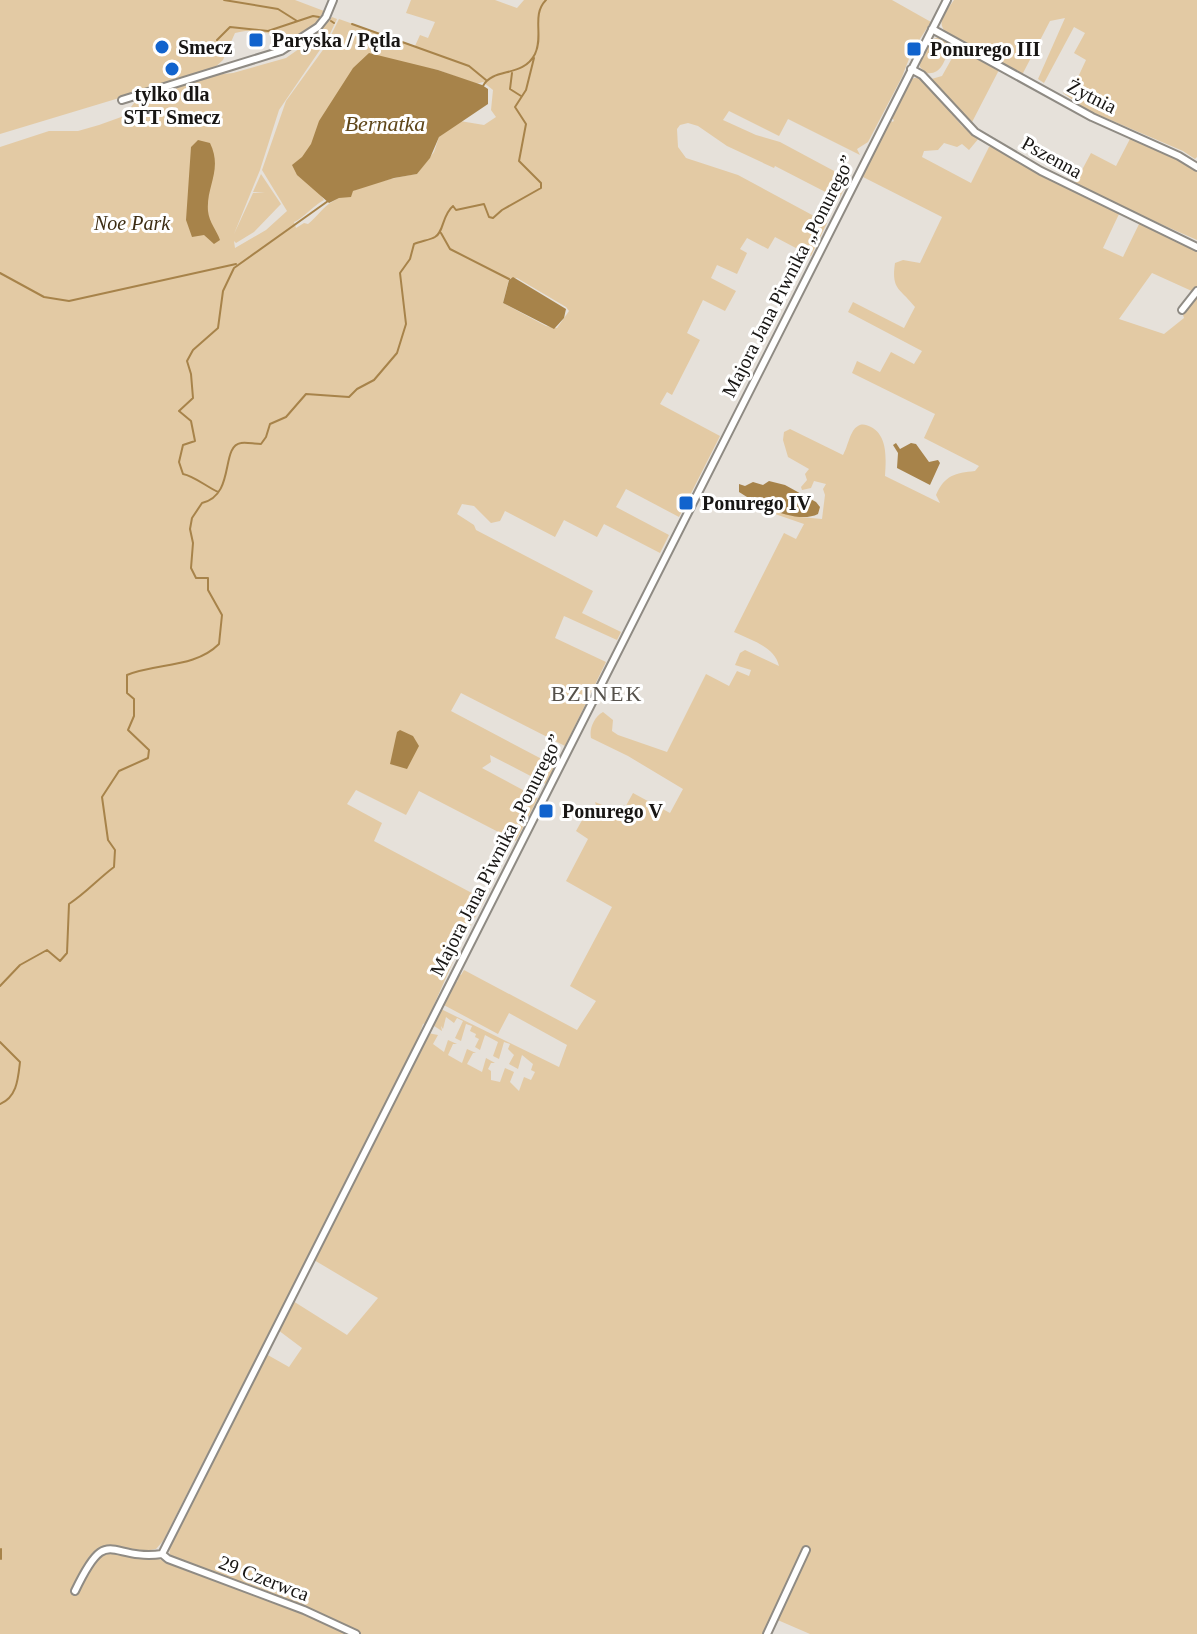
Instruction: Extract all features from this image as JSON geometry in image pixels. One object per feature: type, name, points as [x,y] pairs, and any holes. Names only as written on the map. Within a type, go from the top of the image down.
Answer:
[{"type":"street","points":[[122,100],[266,56],[295,44],[322,22],[333,0]]},
{"type":"street","name":"Majora Jana Piwnika „Ponurego”","points":[[162,1554],[947,0]]},
{"type":"street","name":"Żytnia","points":[[932,29],[1092,117],[1197,167]]},
{"type":"street","name":"Pszenna","points":[[911,69],[922,75],[975,132],[1041,171],[1197,247]]},
{"type":"street","points":[[1182,310],[1197,291]]},
{"type":"street","points":[[75,1591],[90,1562],[102,1550],[162,1554]]},
{"type":"street","points":[[767,1634],[806,1550]]},
{"type":"street","name":"29 Czerwca","points":[[162,1554],[356,1634]]},
{"type":"green space","points":[[0,0],[295,0],[324,11],[313,26],[303,34],[292,37],[248,31],[235,33],[223,60],[212,70],[0,134]]},
{"type":"green space","name":"Noe Park","points":[[411,0],[495,0],[517,8],[524,0],[892,0],[931,22],[912,51],[868,142],[857,149],[860,155],[788,119],[779,136],[729,111],[723,120],[780,142],[849,179],[839,199],[775,166],[727,146],[698,126],[688,123],[677,129],[678,147],[686,158],[738,175],[827,223],[811,256],[775,237],[768,249],[747,238],[740,249],[747,253],[737,274],[717,265],[711,278],[736,291],[725,311],[703,300],[687,333],[700,340],[672,395],[667,392],[660,404],[720,436],[679,517],[626,489],[616,507],[669,535],[660,553],[604,524],[597,537],[564,520],[555,537],[505,511],[500,521],[491,523],[474,506],[462,504],[457,514],[474,525],[476,530],[593,591],[582,613],[621,632],[617,640],[564,616],[555,638],[606,662],[565,746],[461,693],[451,711],[555,766],[546,784],[490,755],[491,762],[482,768],[538,798],[516,841],[419,791],[406,815],[356,790],[347,804],[382,823],[374,841],[485,900],[465,935],[462,933],[460,936],[463,939],[416,1044],[421,1046],[428,1033],[438,1035],[433,1044],[444,1052],[448,1040],[457,1044],[453,1044],[448,1055],[462,1063],[467,1049],[476,1053],[467,1064],[482,1072],[486,1058],[495,1063],[491,1063],[488,1069],[491,1080],[500,1082],[505,1068],[514,1072],[510,1082],[519,1091],[524,1077],[531,1080],[535,1072],[531,1070],[533,1064],[522,1055],[518,1069],[509,1064],[514,1055],[508,1049],[510,1044],[504,1042],[499,1059],[493,1056],[498,1042],[485,1035],[480,1050],[475,1047],[479,1039],[470,1031],[472,1026],[466,1024],[461,1041],[455,1038],[463,1021],[457,1018],[454,1023],[446,1017],[442,1031],[434,1026],[441,1009],[559,1067],[567,1045],[509,1013],[498,1034],[442,1004],[453,983],[458,981],[455,978],[457,974],[461,975],[464,970],[577,1030],[596,1001],[570,986],[612,907],[566,881],[588,839],[576,831],[590,806],[597,809],[595,802],[622,813],[633,793],[670,813],[683,789],[591,738],[592,727],[603,712],[613,720],[612,731],[618,735],[667,752],[706,674],[729,686],[737,671],[749,676],[751,670],[735,665],[740,653],[745,650],[779,666],[777,659],[767,649],[734,632],[784,533],[796,539],[804,524],[749,505],[748,497],[800,517],[822,519],[823,489],[826,484],[814,481],[811,488],[802,490],[809,469],[788,457],[784,432],[790,429],[843,455],[855,428],[863,424],[871,427],[883,442],[885,476],[940,503],[936,495],[947,479],[975,471],[979,466],[924,438],[935,414],[852,373],[857,361],[880,372],[891,352],[914,364],[922,351],[848,312],[853,302],[904,328],[915,307],[896,284],[895,263],[903,260],[920,263],[942,217],[863,177],[889,120],[894,120],[890,117],[907,82],[922,78],[962,126],[979,138],[969,150],[962,144],[957,147],[944,143],[938,150],[924,151],[922,157],[971,183],[989,147],[993,146],[1119,214],[1103,248],[1123,257],[1140,222],[1197,249],[1197,288],[1194,292],[1152,273],[1119,319],[1164,334],[1184,318],[1197,296],[1197,1634],[810,1634],[773,1618],[765,1634],[0,1634],[0,147],[49,131],[78,131],[99,125],[124,116],[138,98],[286,58],[313,39],[332,17],[337,19],[328,38],[279,110],[260,170],[234,234],[253,193],[265,193],[253,192],[261,174],[281,204],[254,232],[236,243],[234,241],[235,248],[266,230],[287,211],[262,170],[286,101],[325,47],[339,19],[415,46],[420,35],[428,38],[435,22],[406,13]],"holes":[[[408,64],[438,70],[476,84],[483,82],[493,90],[491,110],[496,117],[484,125],[460,121],[439,137],[434,152],[417,174],[351,192],[329,204],[308,224],[296,228],[294,222],[324,200],[320,194],[324,117],[327,111]],[[517,278],[566,307],[569,311],[557,328],[546,326],[503,303],[509,279]],[[416,1044],[421,1047],[314,1260],[378,1298],[347,1335],[293,1301],[278,1330],[302,1348],[289,1367],[266,1354],[169,1546],[170,1555],[184,1567],[145,1555],[145,1551],[156,1549],[163,1541]]]},
{"type":"green space","points":[[954,0],[1197,0],[1197,157],[1195,159],[1087,110],[1063,93],[1079,75],[1086,60],[1074,53],[1085,33],[1074,27],[1044,83],[1038,79],[1065,18],[1050,21],[1022,75],[947,34],[942,21]]},
{"type":"green space","points":[[939,37],[947,41],[949,51],[938,70],[926,73],[920,67],[920,58],[931,40]]},
{"type":"green space","points":[[961,48],[980,56],[979,60],[999,70],[970,126],[928,80],[942,76],[956,51]]},
{"type":"green space","points":[[1132,135],[1197,169],[1197,240],[1147,218],[1143,220],[1074,185],[1091,153],[1116,166]]},
{"type":"water","name":"Bernatka","points":[[369,53],[438,70],[482,85],[488,89],[488,104],[439,137],[430,158],[417,174],[353,191],[351,197],[329,203],[297,175],[292,165],[311,144],[319,121],[353,68]]},
{"type":"water","points":[[198,140],[210,143],[214,153],[215,170],[208,211],[220,240],[214,244],[204,235],[192,237],[186,220],[191,147]]},
{"type":"water","points":[[513,277],[566,309],[564,318],[554,329],[503,303],[509,280]]},
{"type":"water","points":[[896,443],[900,449],[911,443],[916,444],[929,462],[938,460],[940,463],[930,485],[897,468],[898,453],[893,445]]},
{"type":"water","points":[[769,481],[785,485],[816,502],[820,507],[818,514],[809,517],[788,515],[739,492],[739,484],[745,486],[753,482],[763,485]]},
{"type":"water","points":[[400,730],[413,736],[419,746],[407,769],[390,764]]},
{"type":"waterway","points":[[224,0],[278,9],[297,21]]},
{"type":"waterway","name":"Bernatka","points":[[483,86],[494,76],[516,70],[530,61],[537,47],[539,12],[546,0]]},
{"type":"waterway","points":[[217,40],[230,27],[268,31],[313,16],[319,17]]},
{"type":"waterway","points":[[352,24],[469,66],[486,80]]},
{"type":"waterway","name":"Bernatka","points":[[0,986],[20,965],[47,950],[60,961],[67,953],[69,904],[114,867],[115,850],[108,840],[102,797],[119,771],[148,758],[149,750],[128,730],[134,716],[134,699],[127,693],[127,675],[199,657],[219,644],[222,615],[208,590],[208,578],[196,578],[191,568],[193,543],[190,529],[192,518],[202,503],[219,491],[235,446],[241,443],[261,444],[270,424],[286,417],[306,394],[349,397],[374,380],[397,353],[406,324],[400,273],[410,259],[414,244],[438,235],[453,206],[456,210],[484,204],[489,217],[493,218],[541,188],[541,183],[519,161],[526,124],[515,107],[526,90],[534,58]]},
{"type":"waterway","points":[[512,73],[510,89],[521,96]]},
{"type":"waterway","points":[[218,492],[183,474],[179,462],[183,445],[195,441],[191,421],[179,411],[193,398],[187,361],[193,350],[218,328],[223,291],[234,268],[328,201]]},
{"type":"waterway","points":[[441,233],[450,249],[509,279]]},
{"type":"waterway","points":[[0,273],[44,297],[69,301],[236,264]]},
{"type":"waterway","name":"Bernatka","points":[[0,1042],[20,1062],[13,1092],[0,1104]]},
{"type":"waterway","points":[[1,1549],[1,1559]]},
{"type":"place","name":"Paryska / Pętla","points":[[256,40]]},
{"type":"place","name":"Smecz","points":[[162,47]]},
{"type":"place","name":"Ponurego III","points":[[914,49]]},
{"type":"place","name":"tylko dla STT Smecz","points":[[172,69]]},
{"type":"place","name":"Ponurego IV","points":[[686,503]]},
{"type":"place","name":"Ponurego V","points":[[546,811]]},
{"type":"district","name":"BZINEK","points":[[597,693]]}]
